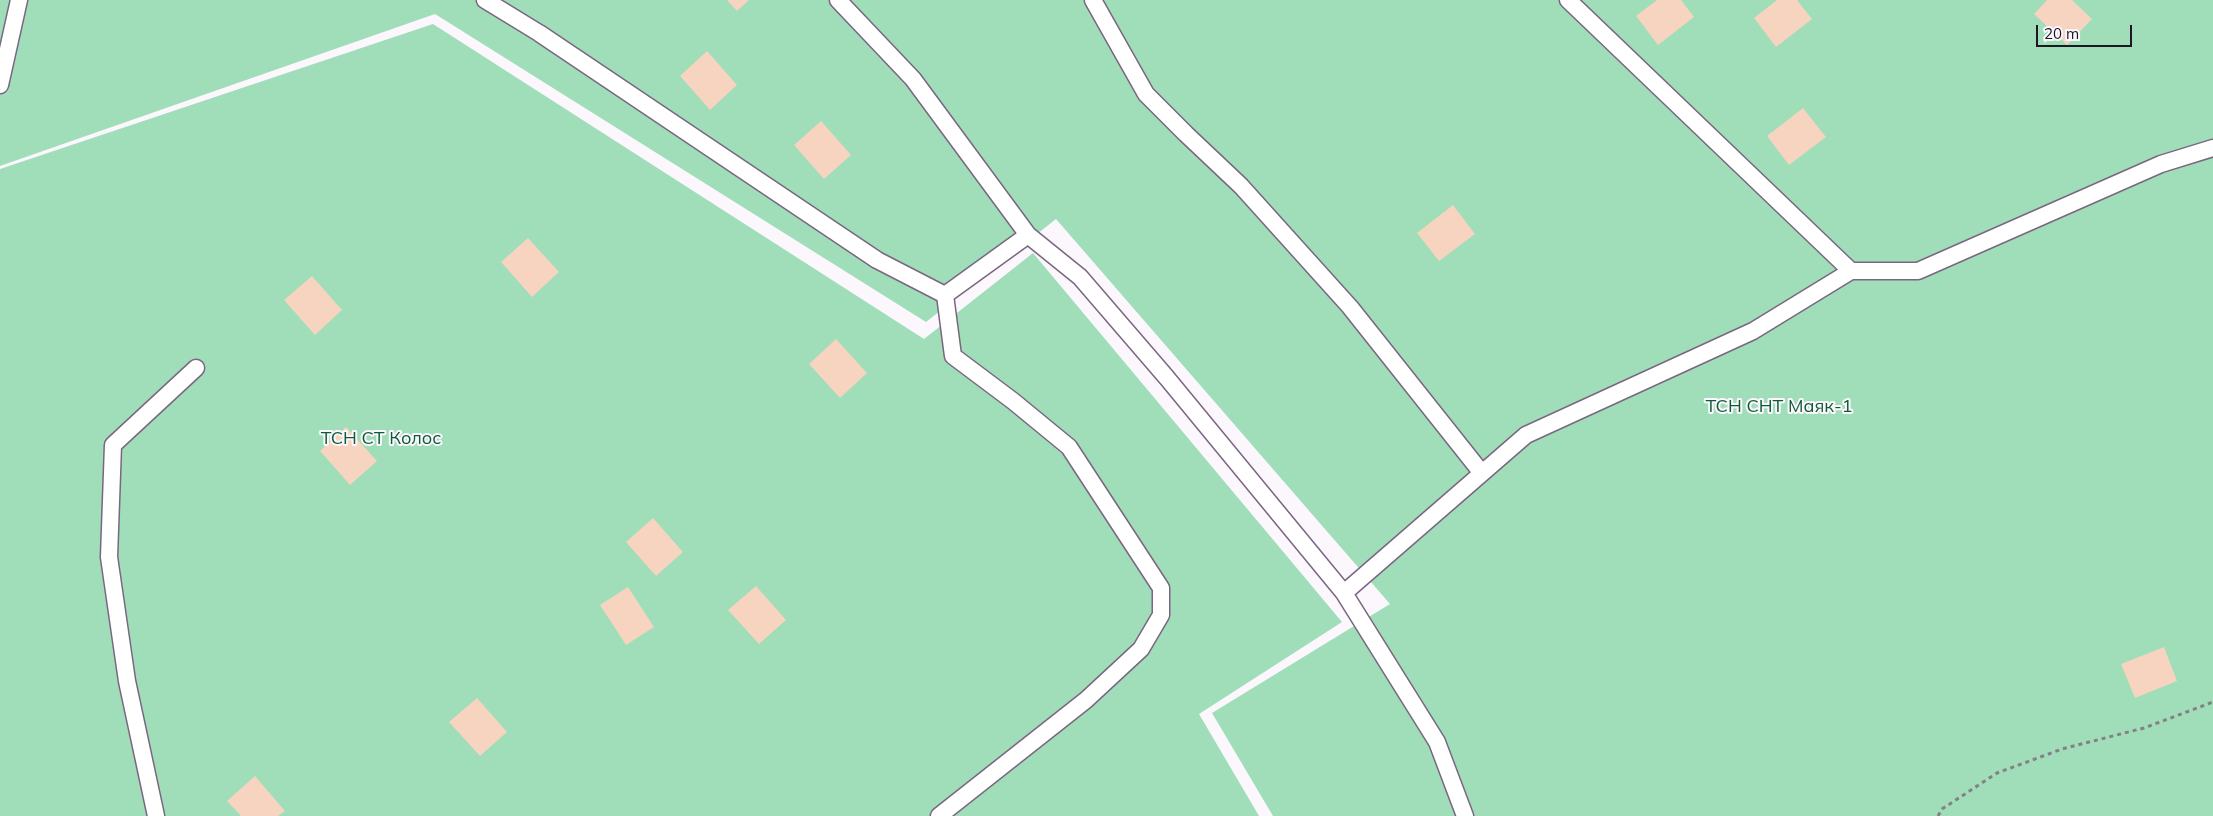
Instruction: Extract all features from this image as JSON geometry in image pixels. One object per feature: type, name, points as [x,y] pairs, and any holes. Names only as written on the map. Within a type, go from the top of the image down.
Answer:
[{"type":"lane","points":[[0,85],[19,0]]},
{"type":"lane","points":[[485,0],[539,33],[878,260],[945,295]]},
{"type":"lane","points":[[838,0],[913,79],[1028,235],[1080,277],[1167,378],[1344,593],[1437,742],[1465,816]]},
{"type":"lane","points":[[1093,0],[1146,94],[1241,186],[1350,306],[1481,472]]},
{"type":"lane","points":[[1568,0],[1851,271]]},
{"type":"lane","points":[[1344,593],[1481,472],[1526,435],[1753,331],[1851,271],[1918,271],[2161,164],[2213,148]]},
{"type":"lane","points":[[945,295],[1028,235]]},
{"type":"lane","points":[[939,816],[1086,700],[1141,649],[1161,615],[1161,588],[1068,447],[1013,401],[953,356],[945,295]]},
{"type":"lane","points":[[156,816],[127,680],[109,557],[112,445],[196,368]]},
{"type":"path","points":[[1938,816],[1942,809],[1997,773],[2062,749],[2144,728],[2213,702]]},
{"type":"green space","name":"ТСН СНТ Маяк-1","points":[[0,0],[2213,0],[2213,816],[1273,816],[1212,713],[1390,604],[1056,219],[926,322],[435,14],[0,166]]},
{"type":"green space","name":"ТСН СТ Колос","points":[[433,24],[924,339],[1033,253],[1342,622],[1199,714],[1259,816],[0,816],[0,169]]},
{"type":"building","points":[[727,0],[749,0],[737,11]]},
{"type":"building","points":[[1657,0],[1681,0],[1694,17],[1658,45],[1636,16]]},
{"type":"building","points":[[1777,0],[1797,0],[1812,19],[1776,47],[1754,18]]},
{"type":"building","points":[[2047,0],[2072,0],[2092,19],[2067,45],[2034,14]]},
{"type":"building","points":[[707,51],[737,85],[710,110],[680,76]]},
{"type":"building","points":[[1803,108],[1826,137],[1789,165],[1767,136]]},
{"type":"building","points":[[821,121],[851,155],[824,179],[794,145]]},
{"type":"building","points":[[1453,205],[1475,234],[1439,261],[1417,233]]},
{"type":"building","points":[[528,238],[559,272],[532,297],[501,262]]},
{"type":"building","points":[[312,276],[342,310],[315,335],[284,300]]},
{"type":"building","points":[[836,339],[867,373],[840,398],[809,364]]},
{"type":"building","points":[[346,427],[377,461],[350,485],[320,451]]},
{"type":"building","points":[[653,518],[683,552],[656,576],[626,542]]},
{"type":"building","points":[[756,586],[786,620],[759,644],[728,610]]},
{"type":"building","points":[[628,587],[654,627],[626,645],[600,605]]},
{"type":"building","points":[[2164,647],[2177,681],[2135,698],[2121,664]]},
{"type":"building","points":[[477,698],[507,732],[480,756],[449,722]]},
{"type":"building","points":[[255,776],[285,811],[278,816],[241,816],[227,801]]}]
